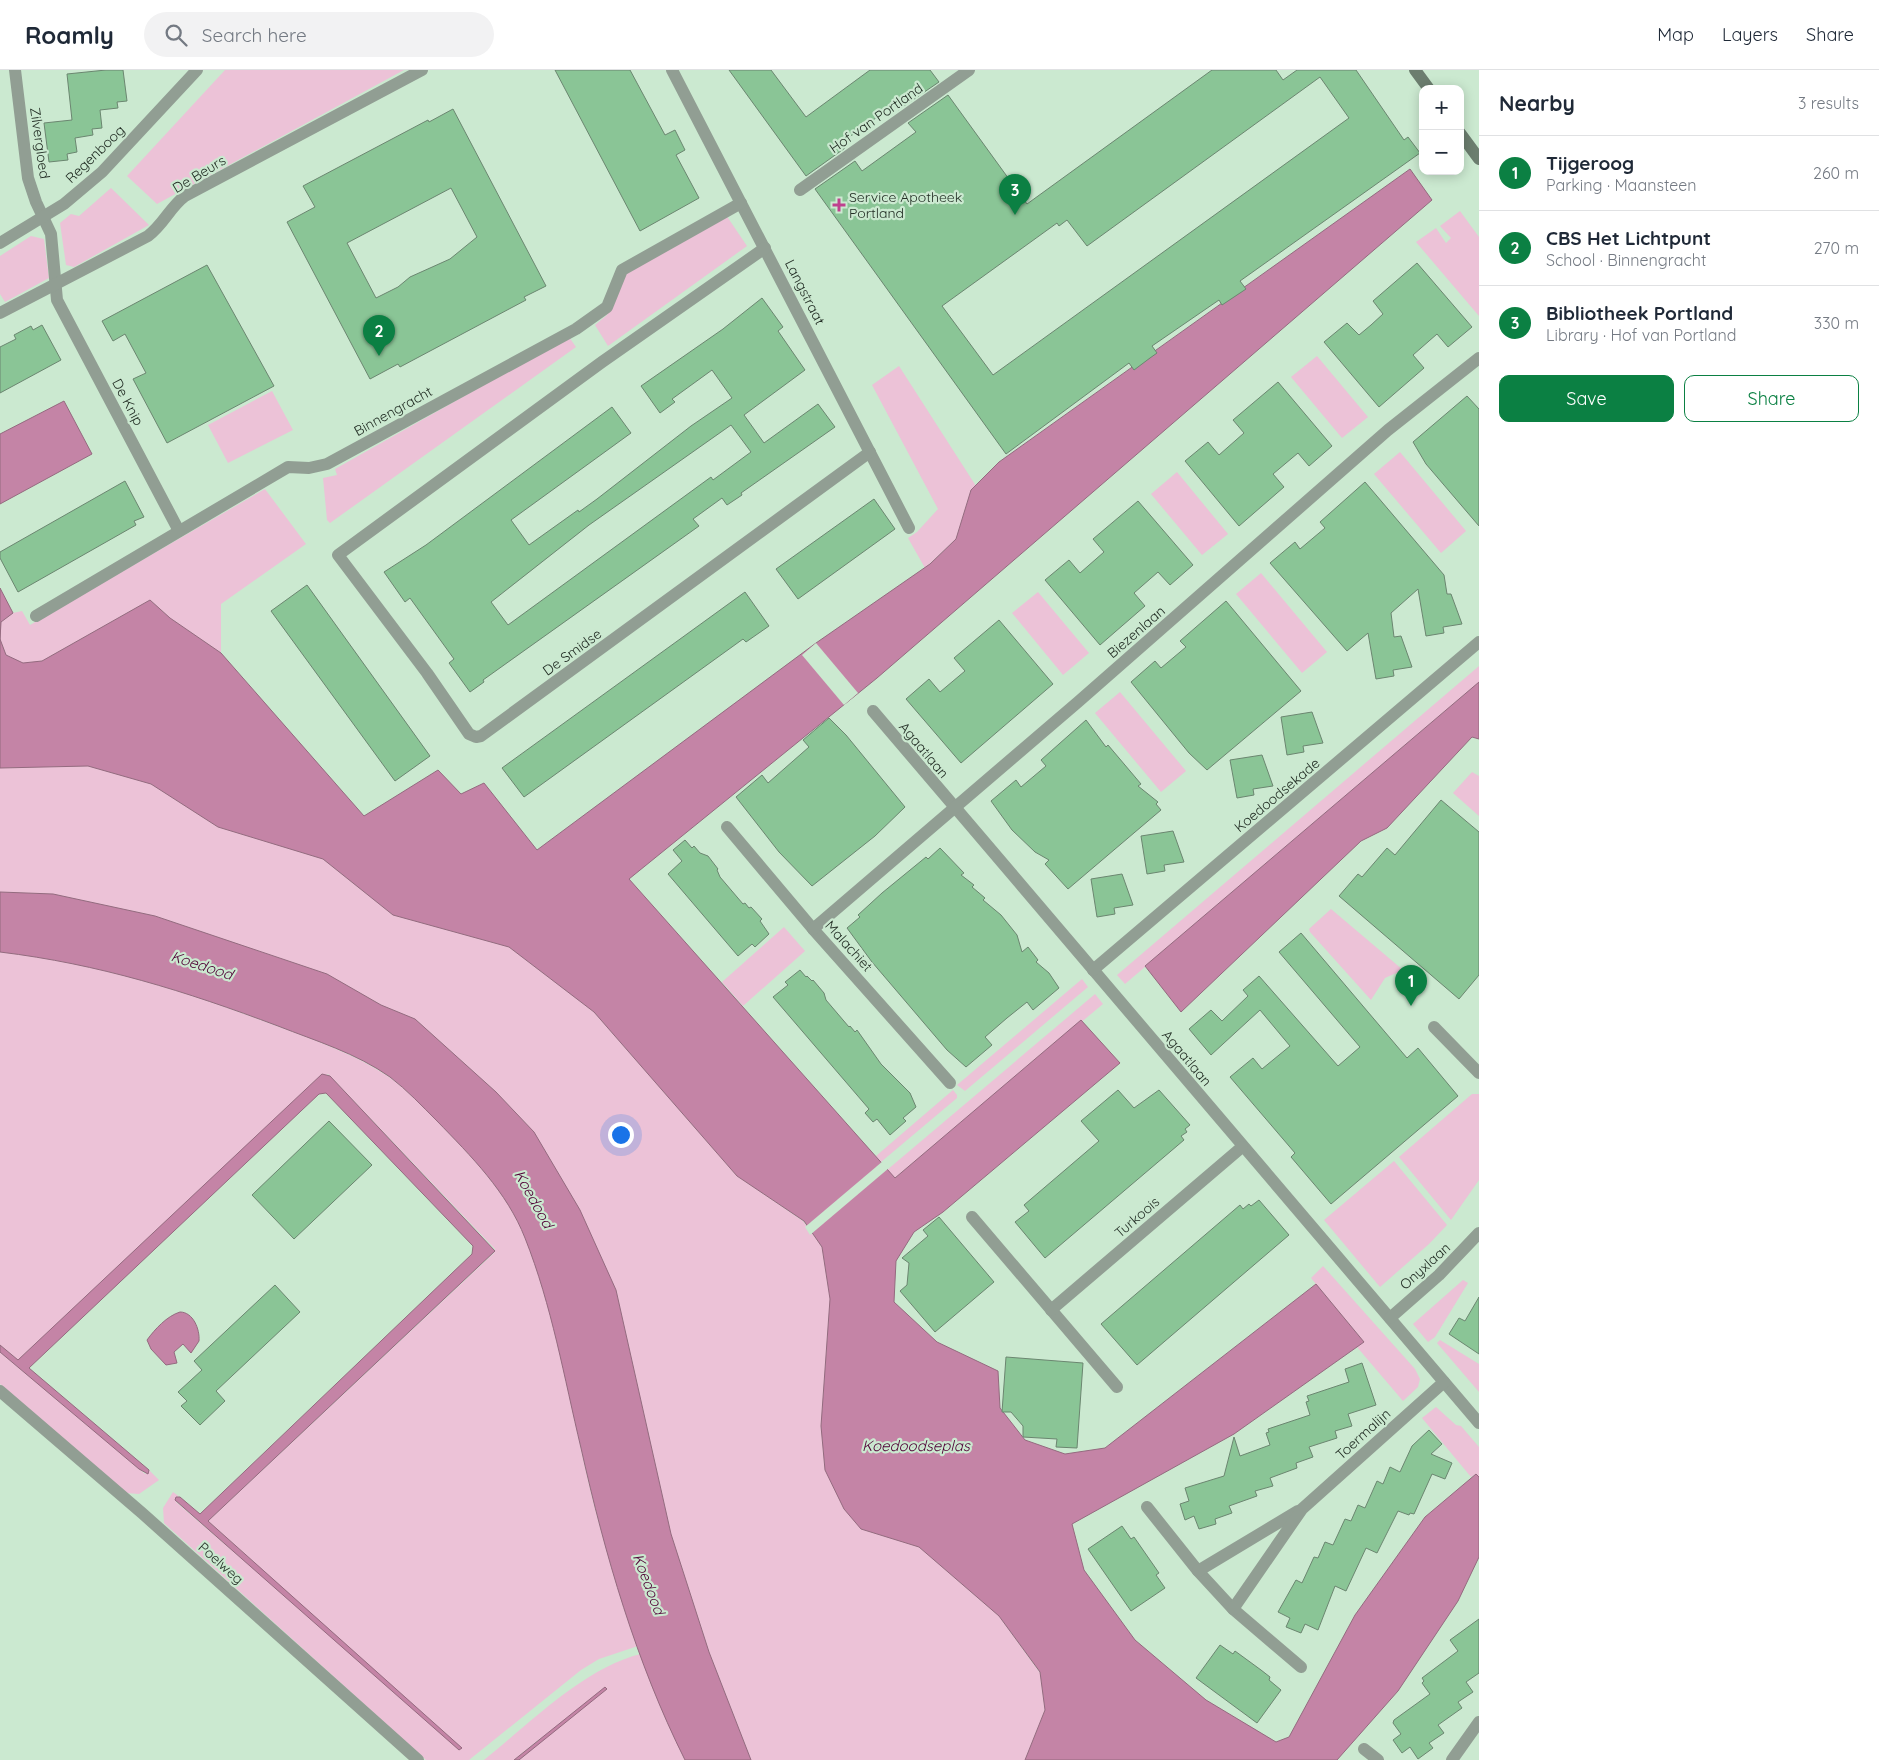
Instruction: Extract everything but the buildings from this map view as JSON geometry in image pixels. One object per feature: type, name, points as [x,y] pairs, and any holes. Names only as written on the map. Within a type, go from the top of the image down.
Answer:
[{"type":"street","name":"Zilvergloed","points":[[15,70],[28,178],[36,202],[51,234],[56,284]]},
{"type":"street","name":"Regenboog","points":[[0,244],[44,217],[102,172],[197,70]]},
{"type":"street","name":"De Beurs","points":[[0,313],[148,236],[160,227],[185,196],[422,70]]},
{"type":"street","name":"Langstraat","points":[[672,70],[909,528]]},
{"type":"street","name":"Hof van Portland","points":[[800,190],[969,70]]},
{"type":"street","points":[[1415,70],[1426,85]]},
{"type":"street","points":[[1464,138],[1479,159]]},
{"type":"street","name":"Binnengracht","points":[[36,616],[288,467],[309,468],[327,464],[576,329],[607,307],[622,270],[741,203]]},
{"type":"street","name":"De Smidse","points":[[765,248],[602,362],[338,555],[427,673],[469,734],[476,737],[481,736],[732,555],[870,452]]},
{"type":"street","name":"De Knip","points":[[56,284],[57,300],[179,531]]},
{"type":"street","name":"Biezenlaan","points":[[813,929],[1084,698],[1388,430],[1479,358]]},
{"type":"street","name":"Koedoodsekade","points":[[1093,970],[1479,642]]},
{"type":"street","name":"Agaatlaan","points":[[873,711],[953,808],[1479,1423]]},
{"type":"street","name":"Malachiet","points":[[727,827],[813,929],[950,1083]]},
{"type":"street","points":[[1434,1027],[1479,1073]]},
{"type":"street","name":"Turkoois","points":[[1051,1310],[1242,1147]]},
{"type":"street","points":[[972,1217],[1117,1387]]},
{"type":"street","name":"Onyxlaan","points":[[1390,1318],[1439,1276],[1479,1233]]},
{"type":"street","name":"Toermalijn","points":[[1198,1571],[1302,1509],[1444,1382]]},
{"type":"street","name":"Poelweg","points":[[0,1391],[142,1513],[418,1760]]},
{"type":"street","points":[[1147,1507],[1198,1571],[1233,1609],[1301,1667]]},
{"type":"street","name":"Toermalijn","points":[[1233,1609],[1302,1509]]},
{"type":"street","points":[[1452,1760],[1479,1722]]},
{"type":"street","points":[[1364,1749],[1378,1760]]},
{"type":"shaded area","points":[[225,70],[404,70],[157,204],[127,176]]},
{"type":"shaded area","points":[[111,188],[149,225],[74,267],[66,265],[60,223],[71,214],[79,216]]},
{"type":"shaded area","points":[[1460,211],[1479,237],[1479,316],[1416,242],[1436,228],[1446,243],[1451,238],[1440,226]]},
{"type":"shaded area","points":[[726,215],[747,246],[608,346],[595,325],[607,315],[624,273]]},
{"type":"shaded area","points":[[31,236],[44,239],[49,278],[5,302],[0,294],[0,256]]},
{"type":"shaded area","points":[[569,337],[576,347],[330,523],[327,520],[323,478],[337,475],[335,469]]},
{"type":"shaded area","points":[[1317,356],[1368,417],[1342,438],[1291,377]]},
{"type":"shaded area","points":[[899,366],[976,486],[971,490],[956,539],[925,568],[908,538],[917,532],[938,509],[872,385]]},
{"type":"shaded area","points":[[272,391],[293,430],[228,463],[208,425]]},
{"type":"shaded area","points":[[1400,452],[1466,531],[1441,553],[1374,474]]},
{"type":"shaded area","points":[[1177,472],[1228,534],[1202,555],[1151,494]]},
{"type":"shaded area","points":[[265,489],[306,544],[221,604],[221,653],[170,618],[150,600],[42,661],[23,664],[6,655],[0,639],[1,622],[13,613],[22,611],[30,625]]},
{"type":"shaded area","points":[[1261,573],[1327,652],[1302,673],[1236,594]]},
{"type":"shaded area","points":[[1038,592],[1089,653],[1063,675],[1012,613]]},
{"type":"shaded area","points":[[1479,666],[1479,682],[1125,984],[1117,975]]},
{"type":"shaded area","points":[[1120,692],[1186,771],[1161,792],[1095,713]]},
{"type":"shaded area","points":[[88,766],[151,784],[218,827],[323,859],[393,915],[509,947],[594,1012],[737,1176],[803,1221],[822,1247],[830,1299],[821,1426],[825,1470],[861,1529],[919,1547],[999,1616],[1040,1673],[1045,1710],[1025,1760],[751,1760],[709,1652],[671,1534],[616,1290],[534,1132],[496,1092],[415,1019],[381,1005],[327,974],[155,916],[53,894],[0,892],[0,768]]},
{"type":"shaded area","points":[[1472,772],[1479,776],[1479,816],[1453,793]]},
{"type":"shaded area","points":[[1331,909],[1403,970],[1385,978],[1371,1000],[1310,932],[1309,929]]},
{"type":"shaded area","points":[[784,927],[805,951],[743,1006],[722,982]]},
{"type":"shaded area","points":[[0,952],[106,971],[139,980],[240,1012],[333,1048],[375,1068],[395,1081],[419,1102],[461,1146],[485,1173],[507,1203],[524,1235],[534,1260],[557,1338],[598,1520],[638,1646],[599,1659],[581,1670],[469,1760],[426,1760],[164,1523],[163,1508],[173,1492],[180,1497],[178,1496],[176,1502],[461,1748],[208,1521],[494,1253],[495,1249],[328,1074],[18,1360],[0,1345]]},
{"type":"shaded area","points":[[1082,979],[1088,987],[965,1091],[957,1085]]},
{"type":"shaded area","points":[[1095,994],[1103,1004],[895,1178],[887,1170]]},
{"type":"shaded area","points":[[953,1090],[957,1098],[881,1162],[876,1156]]},
{"type":"shaded area","points":[[1472,1094],[1479,1094],[1479,1180],[1451,1220],[1399,1157]]},
{"type":"shaded area","points":[[1394,1161],[1447,1225],[1429,1244],[1380,1287],[1324,1220]]},
{"type":"shaded area","points":[[1323,1266],[1415,1369],[1420,1379],[1418,1387],[1403,1401],[1357,1347],[1364,1342],[1311,1278]]},
{"type":"shaded area","points":[[1463,1280],[1468,1283],[1435,1337],[1428,1342],[1413,1324]]},
{"type":"shaded area","points":[[1440,1340],[1479,1364],[1479,1392],[1437,1343]]},
{"type":"shaded area","points":[[0,1352],[145,1474],[149,1470],[159,1480],[139,1494],[126,1493],[0,1384]]},
{"type":"shaded area","points":[[1436,1407],[1456,1425],[1461,1426],[1479,1447],[1479,1477],[1476,1474],[1471,1477],[1422,1418]]},
{"type":"shaded area","points":[[641,1654],[660,1705],[685,1760],[519,1760],[543,1736],[514,1760],[484,1760],[558,1698],[599,1671]]},
{"type":"water","name":"Koedoodseplas","points":[[1410,169],[1432,200],[877,678],[629,879],[895,1178],[1081,1020],[1120,1063],[943,1212],[914,1232],[896,1261],[894,1302],[937,1342],[998,1371],[1000,1408],[1025,1440],[1065,1454],[1105,1448],[1316,1284],[1364,1342],[1234,1434],[1072,1524],[1084,1570],[1135,1640],[1206,1700],[1276,1742],[1289,1737],[1355,1615],[1425,1517],[1476,1474],[1479,1477],[1479,1557],[1458,1601],[1398,1691],[1337,1760],[1025,1760],[1045,1710],[1040,1672],[999,1616],[919,1547],[861,1529],[844,1509],[825,1470],[821,1426],[830,1299],[822,1247],[804,1221],[737,1176],[594,1012],[509,947],[393,915],[323,859],[218,827],[151,784],[88,766],[0,768],[0,639],[6,655],[23,663],[42,661],[150,600],[170,618],[221,653],[364,816],[438,770],[461,794],[484,783],[537,850],[816,643],[930,564],[956,539],[971,490],[999,462]]},
{"type":"water","points":[[64,401],[92,454],[0,504],[0,434]]},
{"type":"water","points":[[0,588],[13,613],[1,622],[0,639]]},
{"type":"water","points":[[1479,682],[1479,739],[1472,737],[1387,828],[1361,841],[1181,1012],[1145,966]]},
{"type":"water","name":"Koedood","points":[[0,892],[53,894],[155,916],[327,974],[381,1005],[415,1019],[496,1092],[534,1132],[580,1210],[616,1290],[671,1534],[709,1652],[751,1760],[685,1760],[667,1723],[637,1646],[600,1528],[543,1290],[517,1221],[498,1190],[475,1161],[396,1082],[350,1054],[243,1013],[141,980],[37,957],[0,952]]},
{"type":"water","points":[[322,1074],[330,1076],[495,1251],[208,1521],[462,1748],[459,1750],[175,1500],[176,1497],[180,1497],[200,1514],[472,1254],[473,1246],[326,1093],[319,1094],[29,1368],[149,1470],[148,1474],[139,1469],[0,1352],[0,1345],[18,1360]]},
{"type":"water","points":[[180,1312],[189,1315],[195,1322],[199,1341],[191,1353],[183,1344],[174,1352],[177,1363],[166,1365],[151,1349],[147,1340],[162,1323]]},
{"type":"water","points":[[605,1687],[607,1689],[519,1760],[514,1760]]},
{"type":"pier","points":[[816,643],[858,693],[844,705],[802,655]]},
{"type":"pier","points":[[883,1161],[889,1168],[810,1235],[805,1227]]},
{"type":"place","name":"Service Apotheek Portland","points":[[839,205]]},
{"type":"place","name":"Bibliotheek Portland","points":[[1015,215]]},
{"type":"place","name":"CBS Het Lichtpunt","points":[[379,356]]},
{"type":"place","name":"Tijgeroog","points":[[1411,1006]]}]
